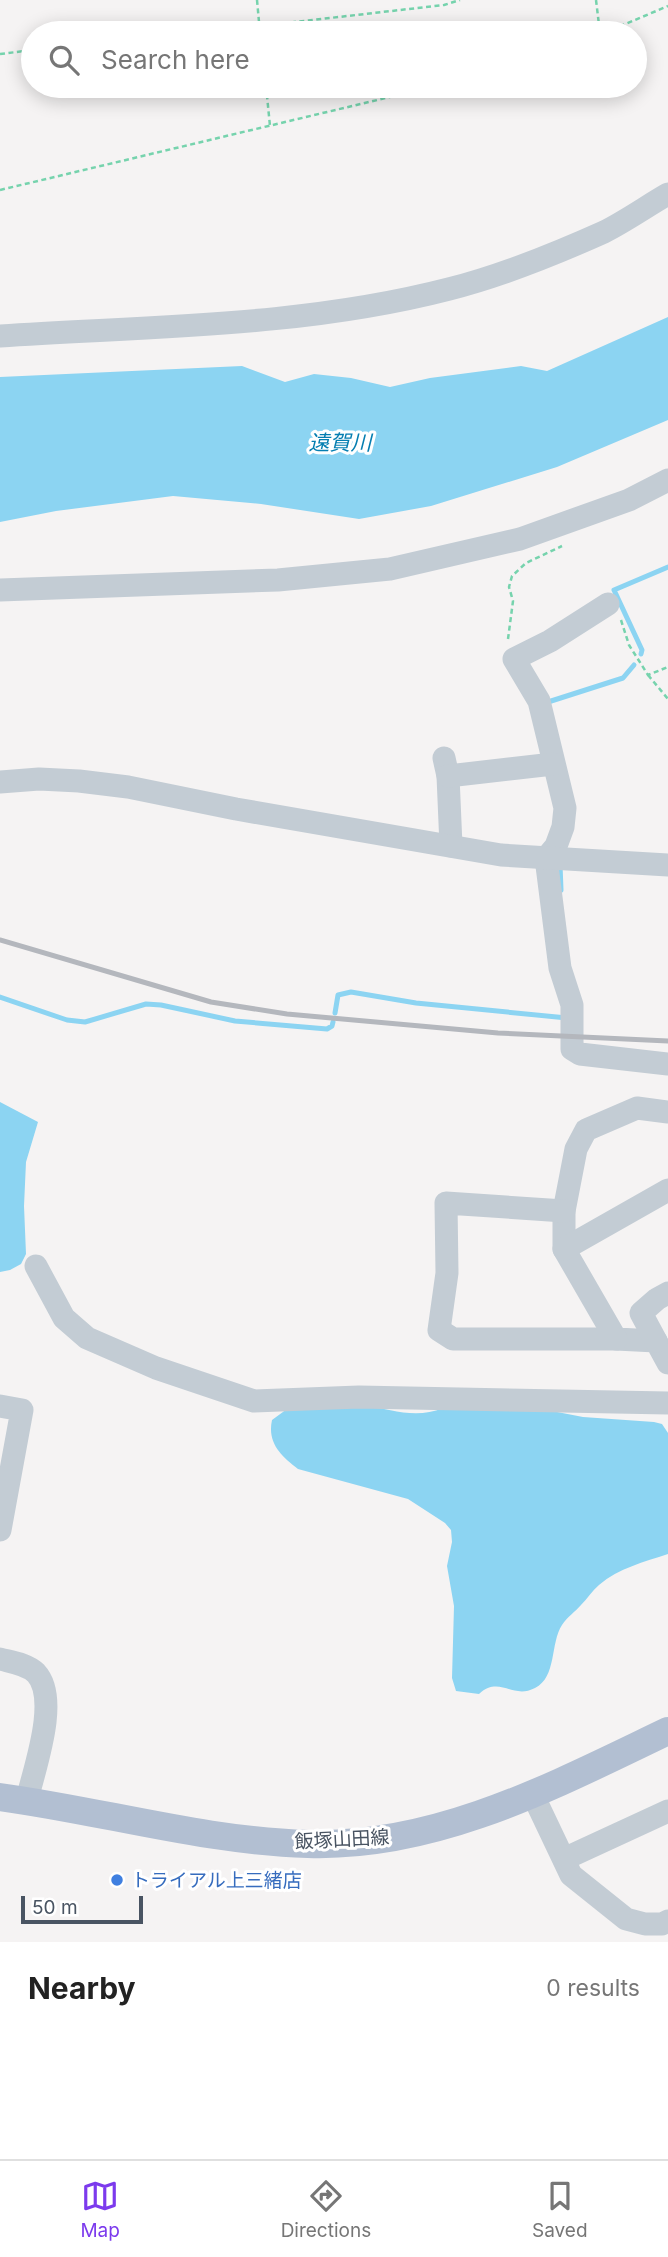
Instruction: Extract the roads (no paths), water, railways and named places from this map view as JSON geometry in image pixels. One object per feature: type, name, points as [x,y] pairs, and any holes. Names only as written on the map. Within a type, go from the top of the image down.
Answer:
[{"type":"main road","name":"飯塚山田線","points":[[13,1799],[237,1838],[310,1844],[383,1840],[449,1824],[533,1795],[668,1731]]},
{"type":"street","points":[[0,336],[130,327],[234,324],[338,311],[450,289],[522,265],[605,231],[668,194]]},
{"type":"street","points":[[0,590],[278,580],[390,569],[520,539],[629,500],[668,480]]},
{"type":"street","points":[[608,604],[550,641],[514,659],[540,701],[565,808],[556,846],[556,859],[560,968],[571,1016],[572,1049],[580,1054],[668,1064]]},
{"type":"street","points":[[451,846],[446,767],[553,764]]},
{"type":"street","points":[[0,782],[39,779],[128,787],[236,809],[501,855],[668,865]]},
{"type":"street","points":[[616,1339],[564,1249],[564,1212],[576,1149],[586,1129],[637,1108],[668,1112]]},
{"type":"street","points":[[564,1249],[668,1190]]},
{"type":"street","points":[[564,1212],[446,1203],[447,1273],[439,1330],[453,1339],[656,1341]]},
{"type":"street","points":[[36,1266],[64,1318],[87,1338],[156,1367],[254,1401],[359,1397],[668,1403]]},
{"type":"street","points":[[668,1293],[641,1313],[668,1363]]},
{"type":"street","points":[[0,1406],[22,1410],[0,1530]]},
{"type":"street","points":[[0,1659],[22,1665],[36,1673],[47,1695],[44,1724],[13,1799]]},
{"type":"street","points":[[533,1795],[571,1875],[626,1919],[645,1924],[662,1924],[668,1921]]},
{"type":"street","points":[[564,1859],[668,1811]]},
{"type":"water","name":"遠賀川","points":[[668,317],[668,420],[557,467],[431,506],[359,519],[261,504],[173,496],[56,511],[0,522],[0,377],[242,366],[285,382],[314,374],[351,378],[390,387],[430,378],[521,366],[547,371]]},
{"type":"water","points":[[0,1102],[38,1122],[26,1162],[26,1254],[21,1264],[0,1272]]},
{"type":"water","points":[[365,1405],[414,1413],[443,1408],[552,1411],[583,1417],[662,1424],[668,1433],[668,1554],[623,1570],[596,1587],[562,1625],[547,1676],[535,1688],[520,1691],[493,1687],[479,1694],[456,1691],[452,1678],[454,1606],[447,1566],[452,1542],[451,1530],[445,1523],[408,1499],[298,1469],[281,1454],[272,1436],[272,1420],[287,1409]]},
{"type":"waterway","points":[[641,654],[642,650],[614,590],[668,567]]},
{"type":"waterway","points":[[548,704],[623,678],[634,665]]},
{"type":"waterway","points":[[560,864],[561,890]]},
{"type":"waterway","points":[[335,1013],[338,995],[351,992],[416,1003],[567,1018]]},
{"type":"waterway","points":[[0,997],[67,1020],[85,1022],[146,1004],[235,1021],[327,1029],[333,1022]]},
{"type":"railway","points":[[0,940],[211,1002],[287,1014],[498,1033],[668,1041]]},
{"type":"place","name":"トライアル上三緒店","points":[[117,1880]]}]
